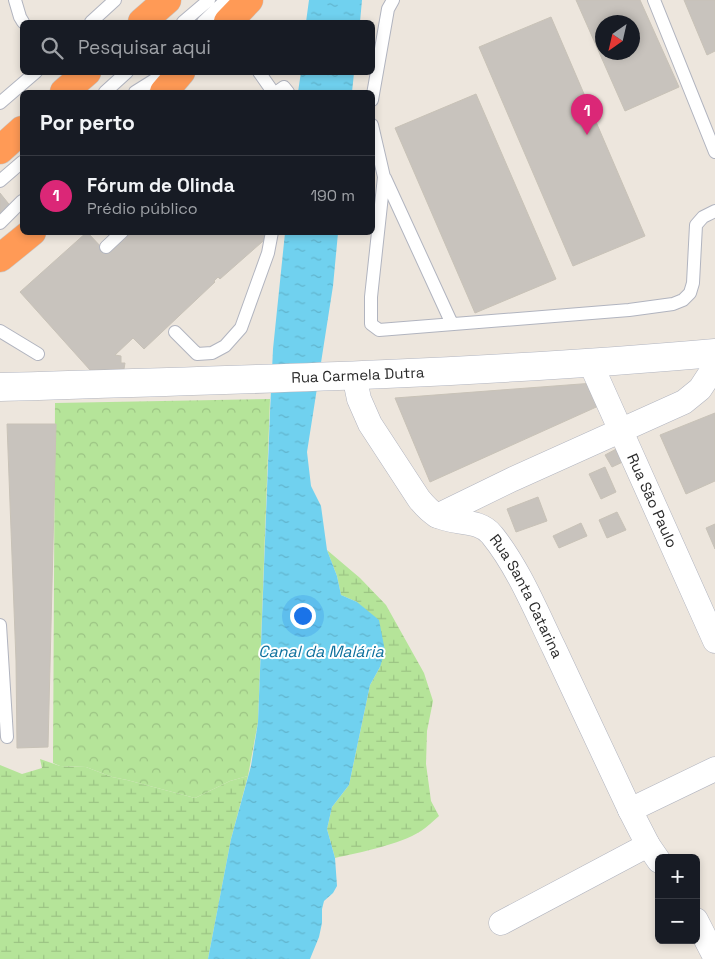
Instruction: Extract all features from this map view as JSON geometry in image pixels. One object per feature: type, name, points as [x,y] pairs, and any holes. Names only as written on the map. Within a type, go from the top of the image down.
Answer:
[{"type":"highway","points":[[144,20],[167,0]]},
{"type":"highway","points":[[230,20],[249,0]]},
{"type":"highway","points":[[66,90],[83,75]]},
{"type":"highway","points":[[166,90],[178,75]]},
{"type":"highway","points":[[0,150],[20,132]]},
{"type":"highway","points":[[0,258],[28,235]]},
{"type":"street","name":"Rua Carmela Dutra","points":[[0,388],[341,376],[715,353]]},
{"type":"street","name":"Rua São Paulo","points":[[590,362],[715,641]]},
{"type":"street","points":[[341,376],[359,399],[370,424],[419,499],[427,509],[437,516],[621,429],[684,402],[700,389],[715,366]]},
{"type":"street","name":"Rua Santa Catarina","points":[[437,516],[475,524],[491,533],[497,541],[525,587],[630,810],[654,853]]},
{"type":"street","points":[[630,810],[715,769]]},
{"type":"street","points":[[501,923],[654,853]]},
{"type":"street","points":[[700,928],[715,957]]},
{"type":"lane","points":[[15,0],[22,20]]},
{"type":"lane","points":[[94,20],[115,0]]},
{"type":"lane","points":[[185,20],[209,0]]},
{"type":"lane","points":[[204,20],[226,0]]},
{"type":"lane","points":[[374,90],[388,9],[392,0]]},
{"type":"lane","points":[[654,0],[715,152]]},
{"type":"lane","points":[[0,103],[33,75]]},
{"type":"lane","points":[[107,90],[124,75]]},
{"type":"lane","points":[[132,90],[148,75]]},
{"type":"lane","points":[[138,90],[161,75]]},
{"type":"lane","points":[[261,75],[273,90]]},
{"type":"lane","points":[[375,138],[384,177],[452,324]]},
{"type":"lane","points":[[0,181],[20,164]]},
{"type":"lane","points":[[384,177],[371,296],[371,324],[376,329],[382,331],[630,310],[673,304],[683,300],[690,293],[693,283],[696,225],[702,217],[715,211]]},
{"type":"lane","points":[[0,223],[20,203]]},
{"type":"lane","points":[[106,246],[119,235]]},
{"type":"lane","points":[[175,332],[197,354],[212,353],[225,346],[241,328],[268,253],[271,235]]},
{"type":"lane","points":[[0,331],[38,354]]},
{"type":"lane","points":[[0,625],[7,737]]},
{"type":"green space","points":[[270,399],[258,722],[248,776],[230,781],[195,798],[112,777],[86,767],[60,766],[53,763],[55,403]]},
{"type":"green space","points":[[327,550],[360,578],[386,605],[424,673],[433,701],[427,731],[426,764],[431,801],[439,816],[412,836],[380,848],[335,858],[327,829],[332,807],[349,785],[370,685],[380,667],[357,602],[341,595],[337,576]]},
{"type":"green space","points":[[40,759],[60,766],[86,767],[112,777],[195,798],[230,781],[248,776],[231,839],[208,959],[0,959],[0,765],[22,774],[42,768]]},
{"type":"water","points":[[309,0],[362,0],[360,20],[306,20]]},
{"type":"water","points":[[301,75],[354,75],[352,90],[298,90]]},
{"type":"water","name":"Canal da Malária","points":[[285,235],[338,235],[333,286],[307,452],[311,486],[321,506],[327,550],[337,576],[341,595],[357,602],[379,620],[385,651],[380,667],[370,685],[349,785],[332,807],[327,829],[335,858],[337,886],[333,893],[324,901],[319,937],[310,959],[208,959],[231,839],[251,766],[258,722],[273,349]]},
{"type":"building","points":[[576,0],[640,0],[679,87],[625,111],[602,60],[640,60],[640,15],[595,15],[595,43]]},
{"type":"building","points":[[684,0],[715,0],[715,51],[707,55]]},
{"type":"building","points":[[551,17],[645,236],[573,266],[479,47]]},
{"type":"building","points":[[476,94],[556,279],[475,313],[395,128]]},
{"type":"building","points":[[0,193],[12,208],[0,219]]},
{"type":"building","points":[[84,235],[90,235],[104,250],[120,235],[270,235],[220,279],[218,277],[144,349],[133,338],[115,355],[121,356],[121,363],[125,363],[124,369],[90,370],[20,292]]},
{"type":"building","points":[[594,383],[603,404],[430,482],[395,398]]},
{"type":"building","points":[[715,413],[715,481],[686,494],[660,435]]},
{"type":"building","points":[[7,424],[56,424],[48,747],[17,748],[16,661]]},
{"type":"building","points":[[620,447],[627,460],[612,467],[605,455]]},
{"type":"building","points":[[605,467],[616,492],[601,499],[589,474]]},
{"type":"building","points":[[538,497],[547,521],[516,532],[507,509]]},
{"type":"building","points":[[617,512],[626,530],[607,538],[599,520]]},
{"type":"building","points":[[581,523],[587,536],[559,548],[553,536]]},
{"type":"building","points":[[715,524],[715,549],[706,528]]},
{"type":"place","name":"Fórum de Olinda","points":[[587,135]]}]
